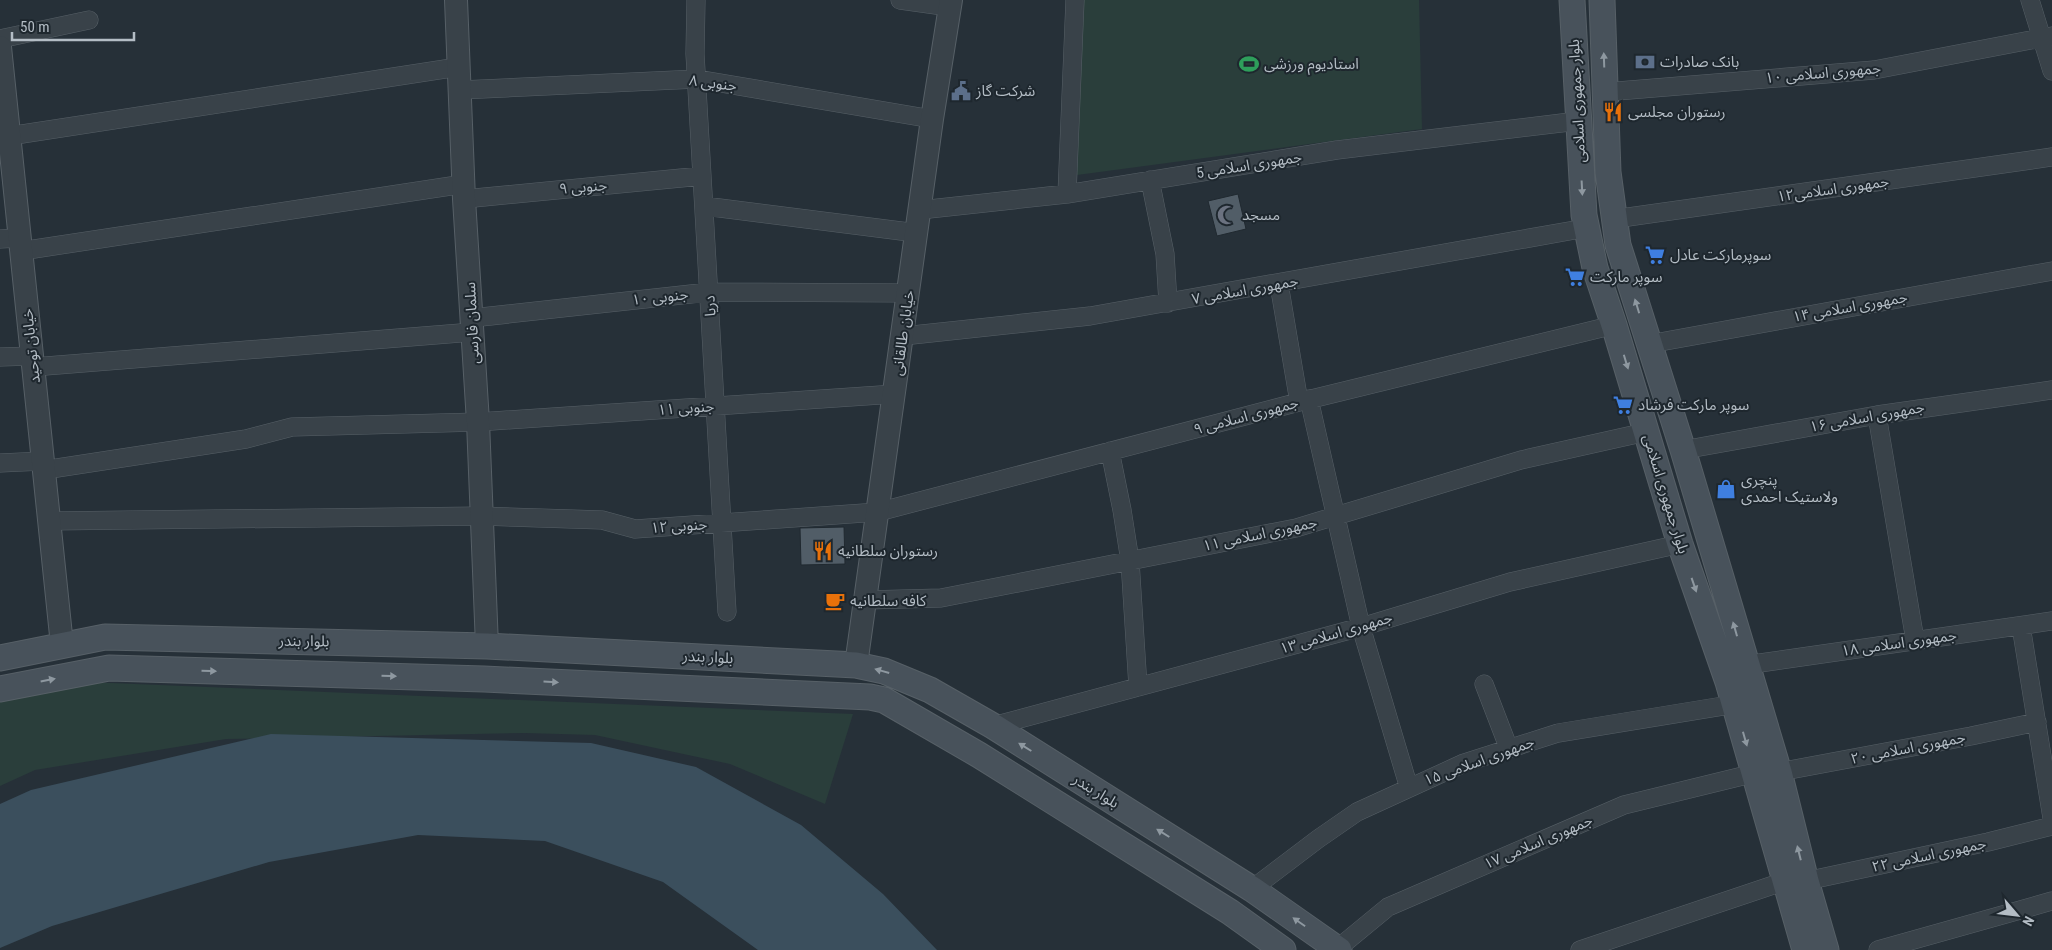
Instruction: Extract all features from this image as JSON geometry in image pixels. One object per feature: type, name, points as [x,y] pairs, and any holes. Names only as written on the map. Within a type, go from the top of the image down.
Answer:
[{"type":"main road","name":"بلوار جمهوری اسلامی","points":[[1572,0],[1586,228],[1595,268],[1614,324],[1680,544],[1735,704],[1767,772]]},
{"type":"main road","name":"بلوار جمهوری اسلامی","points":[[1602,0],[1608,172],[1618,245],[1683,450],[1746,665],[1767,772],[1796,881],[1805,950]]},
{"type":"main road","name":"بلوار بندر","points":[[0,658],[105,637],[487,646],[856,665],[884,671],[930,690],[993,726],[1252,889],[1338,949]]},
{"type":"main road","points":[[358,643],[358,675]]},
{"type":"main road","name":"بلوار بندر","points":[[0,689],[109,668],[484,679],[851,696],[884,700],[988,760],[1230,912],[1283,950]]},
{"type":"main road","name":"بلوار جمهوری اسلامی","points":[[1796,881],[1826,950]]},
{"type":"street","name":"سلمان فارسی","points":[[456,0],[464,191],[478,422],[487,646]]},
{"type":"street","name":"دریا","points":[[696,0],[696,79],[710,292],[727,612]]},
{"type":"street","points":[[900,0],[951,4]]},
{"type":"street","points":[[1068,194],[1074,0]]},
{"type":"street","points":[[2030,0],[2046,37],[2052,71]]},
{"type":"street","name":"خیابان طالقانی","points":[[856,665],[932,119],[951,4]]},
{"type":"street","points":[[0,39],[89,20]]},
{"type":"street","name":"جمهوری اسلامی ۱۰","points":[[1604,92],[1874,70],[2046,37]]},
{"type":"street","name":"خیابان توحید","points":[[0,47],[14,243],[33,361],[62,645]]},
{"type":"street","points":[[6,128],[458,67]]},
{"type":"street","name":"۸ جنوبی","points":[[460,90],[696,79],[932,119]]},
{"type":"street","name":"جمهوری اسلامی 5","points":[[920,210],[1068,194],[1337,150],[1578,121]]},
{"type":"street","name":"جمهوری اسلامی۱۲","points":[[1614,219],[2052,157]]},
{"type":"street","name":"۹ جنوبی","points":[[14,243],[464,191],[702,176]]},
{"type":"street","points":[[1150,180],[1165,254],[1168,303]]},
{"type":"street","points":[[704,206],[916,233]]},
{"type":"street","name":"جمهوری اسلامی ۷","points":[[902,336],[1090,316],[1279,284],[1586,228]]},
{"type":"street","name":"جمهوری اسلامی ۱۴","points":[[1649,344],[2052,271]]},
{"type":"street","points":[[1279,284],[1304,401],[1336,516],[1361,626],[1409,788]]},
{"type":"street","name":"۱۰ جنوبی","points":[[0,357],[33,361],[473,325],[710,292],[908,293]]},
{"type":"street","name":"جمهوری اسلامی ۹","points":[[878,512],[1304,401],[1614,324]]},
{"type":"street","name":"جمهوری اسلامی ۱۶","points":[[1683,450],[1877,415],[2052,390]]},
{"type":"street","name":"۱۱ جنوبی","points":[[0,463],[44,465],[246,439],[292,426],[478,422],[895,394]]},
{"type":"street","points":[[1877,415],[1915,640]]},
{"type":"street","name":"جمهوری اسلامی ۱۱","points":[[866,600],[941,598],[1296,528],[1522,460],[1646,432]]},
{"type":"street","points":[[1110,451],[1130,561],[1138,687]]},
{"type":"street","name":"۱۲ جنوبی","points":[[49,521],[481,516],[602,520],[635,529],[878,512]]},
{"type":"street","name":"جمهوری اسلامی ۱۳","points":[[993,726],[1361,626],[1510,582],[1680,544]]},
{"type":"street","name":"جمهوری اسلامی ۱۸","points":[[1746,665],[2052,621]]},
{"type":"street","points":[[2021,626],[2052,818]]},
{"type":"street","points":[[1484,684],[1509,749]]},
{"type":"street","name":"جمهوری اسلامی ۱۵","points":[[1252,889],[1318,838],[1357,812],[1464,764],[1558,732],[1735,704]]},
{"type":"street","name":"جمهوری اسلامی ۲۰","points":[[1767,772],[1971,736],[2037,722]]},
{"type":"street","name":"جمهوری اسلامی ۱۷","points":[[1338,949],[1388,907],[1624,805],[1767,772]]},
{"type":"street","name":"جمهوری اسلامی ۲۲","points":[[1580,950],[1796,881],[1988,842],[2052,826]]},
{"type":"street","points":[[1878,950],[2052,901]]},
{"type":"green space","name":"استادیوم ورزشی","points":[[1077,0],[1419,0],[1422,129],[1077,175]]},
{"type":"green space","points":[[86,682],[853,714],[825,804],[730,764],[595,735],[525,733],[226,739],[35,770],[0,786],[0,702]]},
{"type":"water","points":[[271,734],[591,743],[696,767],[801,825],[883,894],[937,950],[758,950],[663,882],[545,841],[418,835],[269,862],[52,926],[0,948],[0,804],[31,790]]},
{"type":"building","name":"مسجد","points":[[1238,194],[1246,229],[1217,236],[1208,201]]},
{"type":"building","name":"رستوران سلطانیه","points":[[844,527],[845,564],[801,565],[800,528]]},
{"type":"place","name":"بانک صادرات","points":[[1645,62]]},
{"type":"place","name":"استادیوم ورزشی","points":[[1249,64]]},
{"type":"place","name":"شرکت گاز","points":[[961,91]]},
{"type":"place","name":"رستوران مجلسی","points":[[1613,112]]},
{"type":"place","name":"مسجد","points":[[1227,215]]},
{"type":"place","name":"سوپرمارکت عادل","points":[[1655,255]]},
{"type":"place","name":"سوپر مارکت","points":[[1575,277]]},
{"type":"place","name":"سوپر مارکت فرشاد","points":[[1623,405]]},
{"type":"place","name":"پنچری ولاستیک احمدی","points":[[1726,489]]},
{"type":"place","name":"رستوران سلطانیه","points":[[823,551]]},
{"type":"place","name":"کافه سلطانیه","points":[[835,601]]}]
